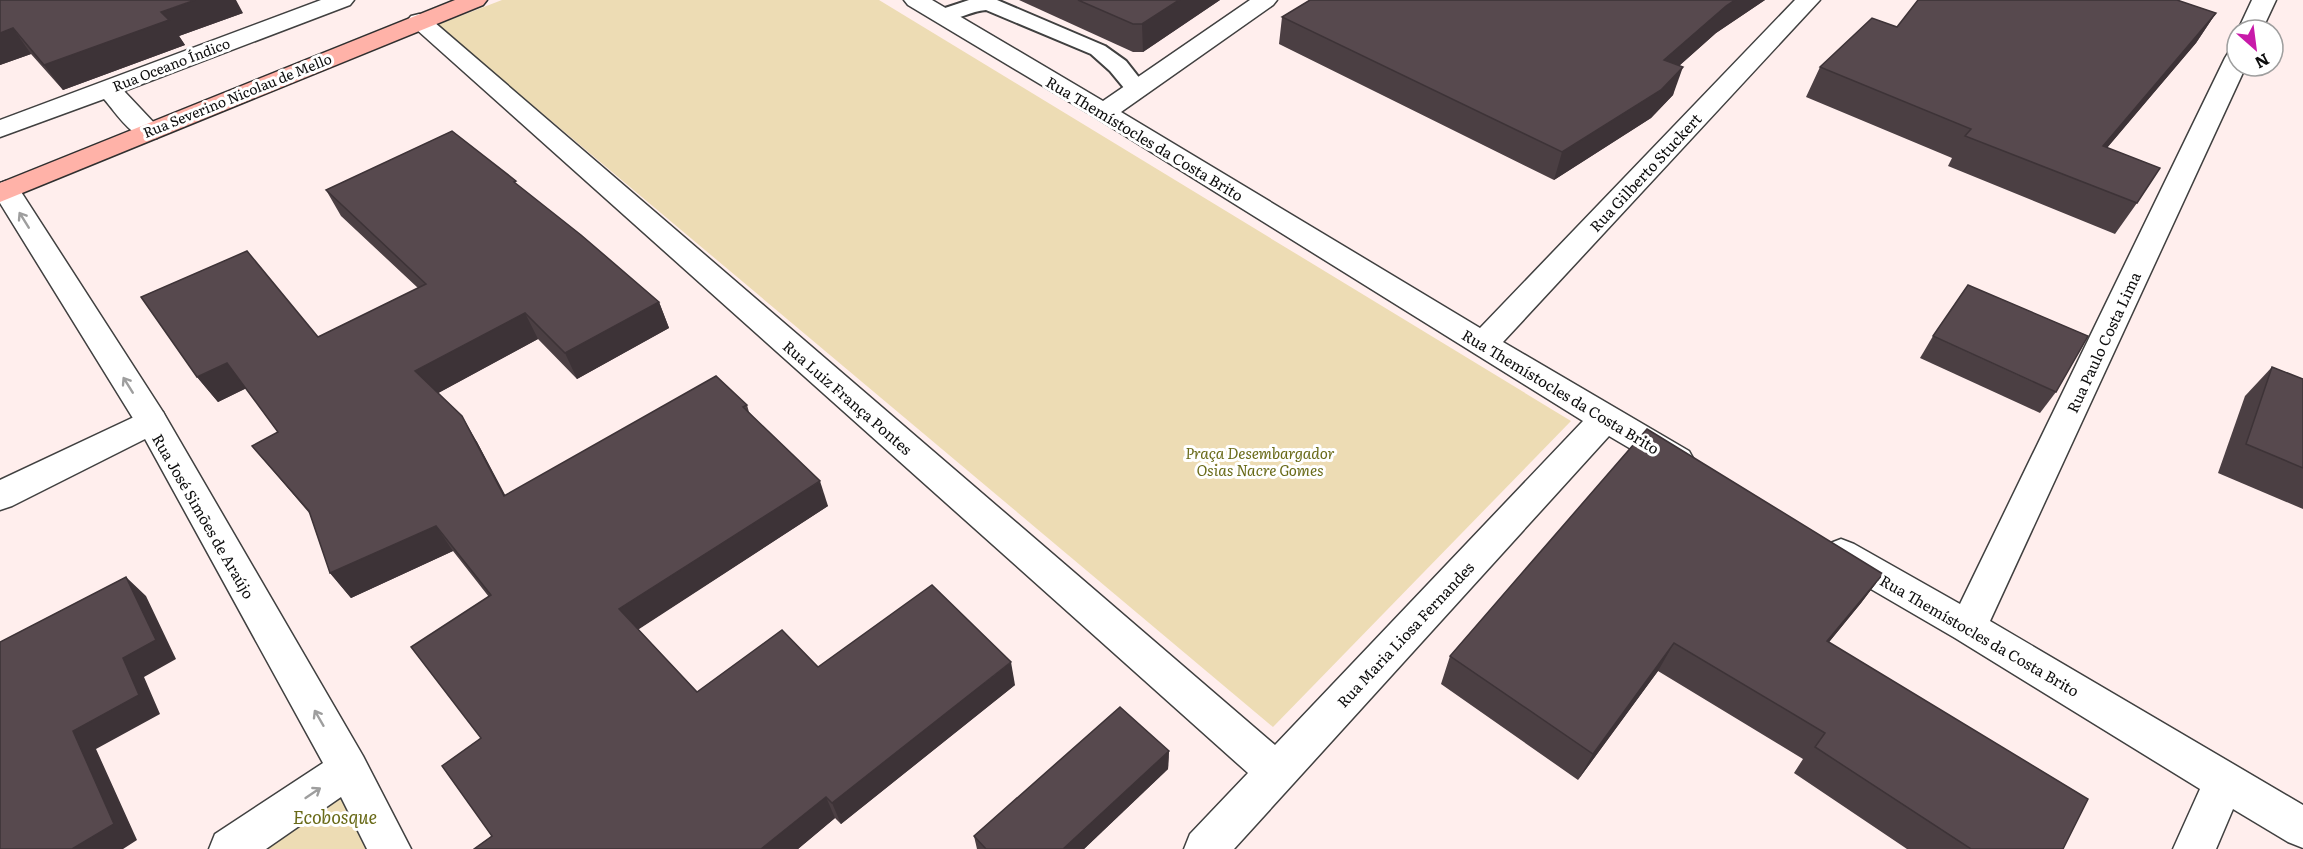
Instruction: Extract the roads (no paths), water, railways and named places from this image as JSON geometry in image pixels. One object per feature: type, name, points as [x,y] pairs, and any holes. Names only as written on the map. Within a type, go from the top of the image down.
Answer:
[{"type":"main road","name":"Rua Severino Nicolau de Mello","points":[[3,192],[475,0]]},
{"type":"street","name":"Rua Oceano Índico","points":[[0,129],[342,0]]},
{"type":"street","points":[[1104,112],[1265,0]]},
{"type":"street","name":"Rua Gilberto Stuckert","points":[[1483,344],[1808,0]]},
{"type":"street","points":[[2256,18],[2264,0]]},
{"type":"street","name":"Rua Themístocles da Costa Brito","points":[[930,8],[1605,419],[1698,472]]},
{"type":"street","name":"Rua Luiz França Pontes","points":[[419,21],[1276,772]]},
{"type":"street","name":"Rua Paulo Costa Lima","points":[[1968,627],[2228,78]]},
{"type":"street","points":[[108,88],[148,132]]},
{"type":"street","name":"Rua José Simões de Araújo","points":[[3,192],[151,422],[348,769],[390,849]]},
{"type":"street","name":"Rua Maria Liosa Fernandes","points":[[1205,849],[1605,419]]},
{"type":"street","points":[[0,496],[151,422]]},
{"type":"street","name":"Rua Themístocles da Costa Brito","points":[[1813,538],[1968,627],[2303,828]]},
{"type":"street","points":[[230,849],[348,769]]},
{"type":"street","points":[[2194,849],[2225,780]]},
{"type":"lane","points":[[930,8],[989,4],[1098,51],[1118,66],[1137,89]]},
{"type":"park label","name":"Praça Desembargador Osias Nacre Gomes","points":[[1260,460]]},
{"type":"park label","name":"Ecobosque","points":[[335,816]]}]
